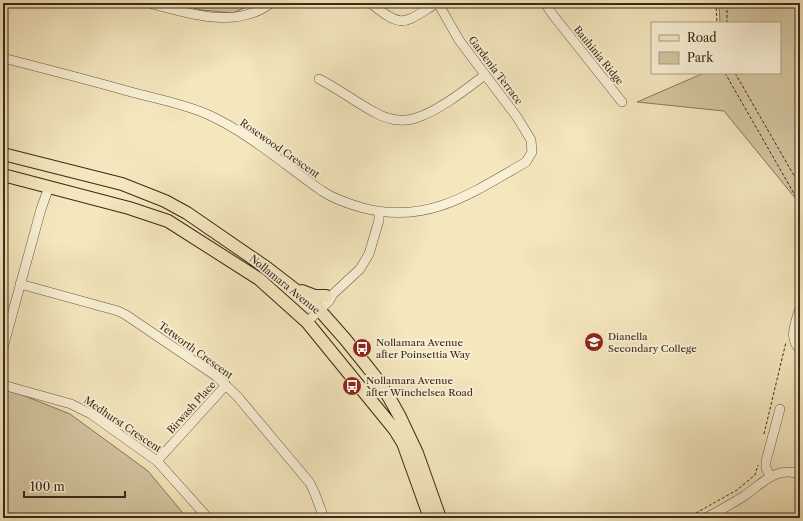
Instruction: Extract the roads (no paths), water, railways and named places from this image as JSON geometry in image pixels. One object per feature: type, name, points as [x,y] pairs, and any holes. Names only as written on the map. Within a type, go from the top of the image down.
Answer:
[{"type":"main road","name":"Nollamara Avenue","points":[[3,154],[122,184],[165,201],[187,213],[268,268],[317,308],[373,373],[400,417],[409,436],[440,518]]},
{"type":"main road","points":[[33,161],[47,171],[49,176],[49,187]]},
{"type":"main road","name":"Nollamara Avenue","points":[[3,175],[129,208],[168,221],[259,279],[305,320],[396,430],[430,518]]},
{"type":"main road","points":[[290,286],[315,296],[329,297],[328,310],[332,324]]},
{"type":"main road","points":[[373,373],[385,401],[379,409]]},
{"type":"street","points":[[149,3],[198,16],[236,17],[252,13],[271,3]]},
{"type":"street","points":[[373,5],[393,20],[402,22],[412,18],[437,3]]},
{"type":"street","name":"Gardenia Terrace","points":[[437,3],[459,40],[517,117],[531,140],[532,152]]},
{"type":"street","name":"Bauhinia Ridge","points":[[545,3],[622,102]]},
{"type":"street","name":"Rosewood Crescent","points":[[3,58],[177,104],[209,115],[242,132],[324,192],[348,204],[378,212],[404,213],[426,210],[462,199],[526,162],[532,152]]},
{"type":"street","points":[[319,79],[336,87],[374,113],[388,119],[402,120],[415,119],[428,113],[456,96],[485,74]]},
{"type":"street","points":[[35,184],[40,195],[41,209]]},
{"type":"street","points":[[3,348],[41,209],[49,187]]},
{"type":"street","points":[[305,320],[360,269],[369,254],[379,220],[378,212]]},
{"type":"street","name":"Tetworth Crescent","points":[[20,284],[118,311],[216,376],[237,396],[302,472],[315,494],[324,518]]},
{"type":"street","points":[[798,305],[793,339],[800,349]]},
{"type":"street","name":"Medhurst Crescent","points":[[3,385],[77,406],[91,414],[157,460],[208,518]]},
{"type":"street","name":"Birwash Place","points":[[157,460],[226,385]]},
{"type":"street","points":[[770,476],[766,468],[766,461],[780,409]]},
{"type":"street","points":[[706,518],[744,495],[770,476],[795,472],[800,474]]},
{"type":"place","name":"Dianella Secondary College","points":[[594,342]]},
{"type":"place","name":"Nollamara Avenue after Poinsettia Way","points":[[362,348]]},
{"type":"place","name":"Nollamara Avenue after Winchelsea Road","points":[[352,386]]}]
